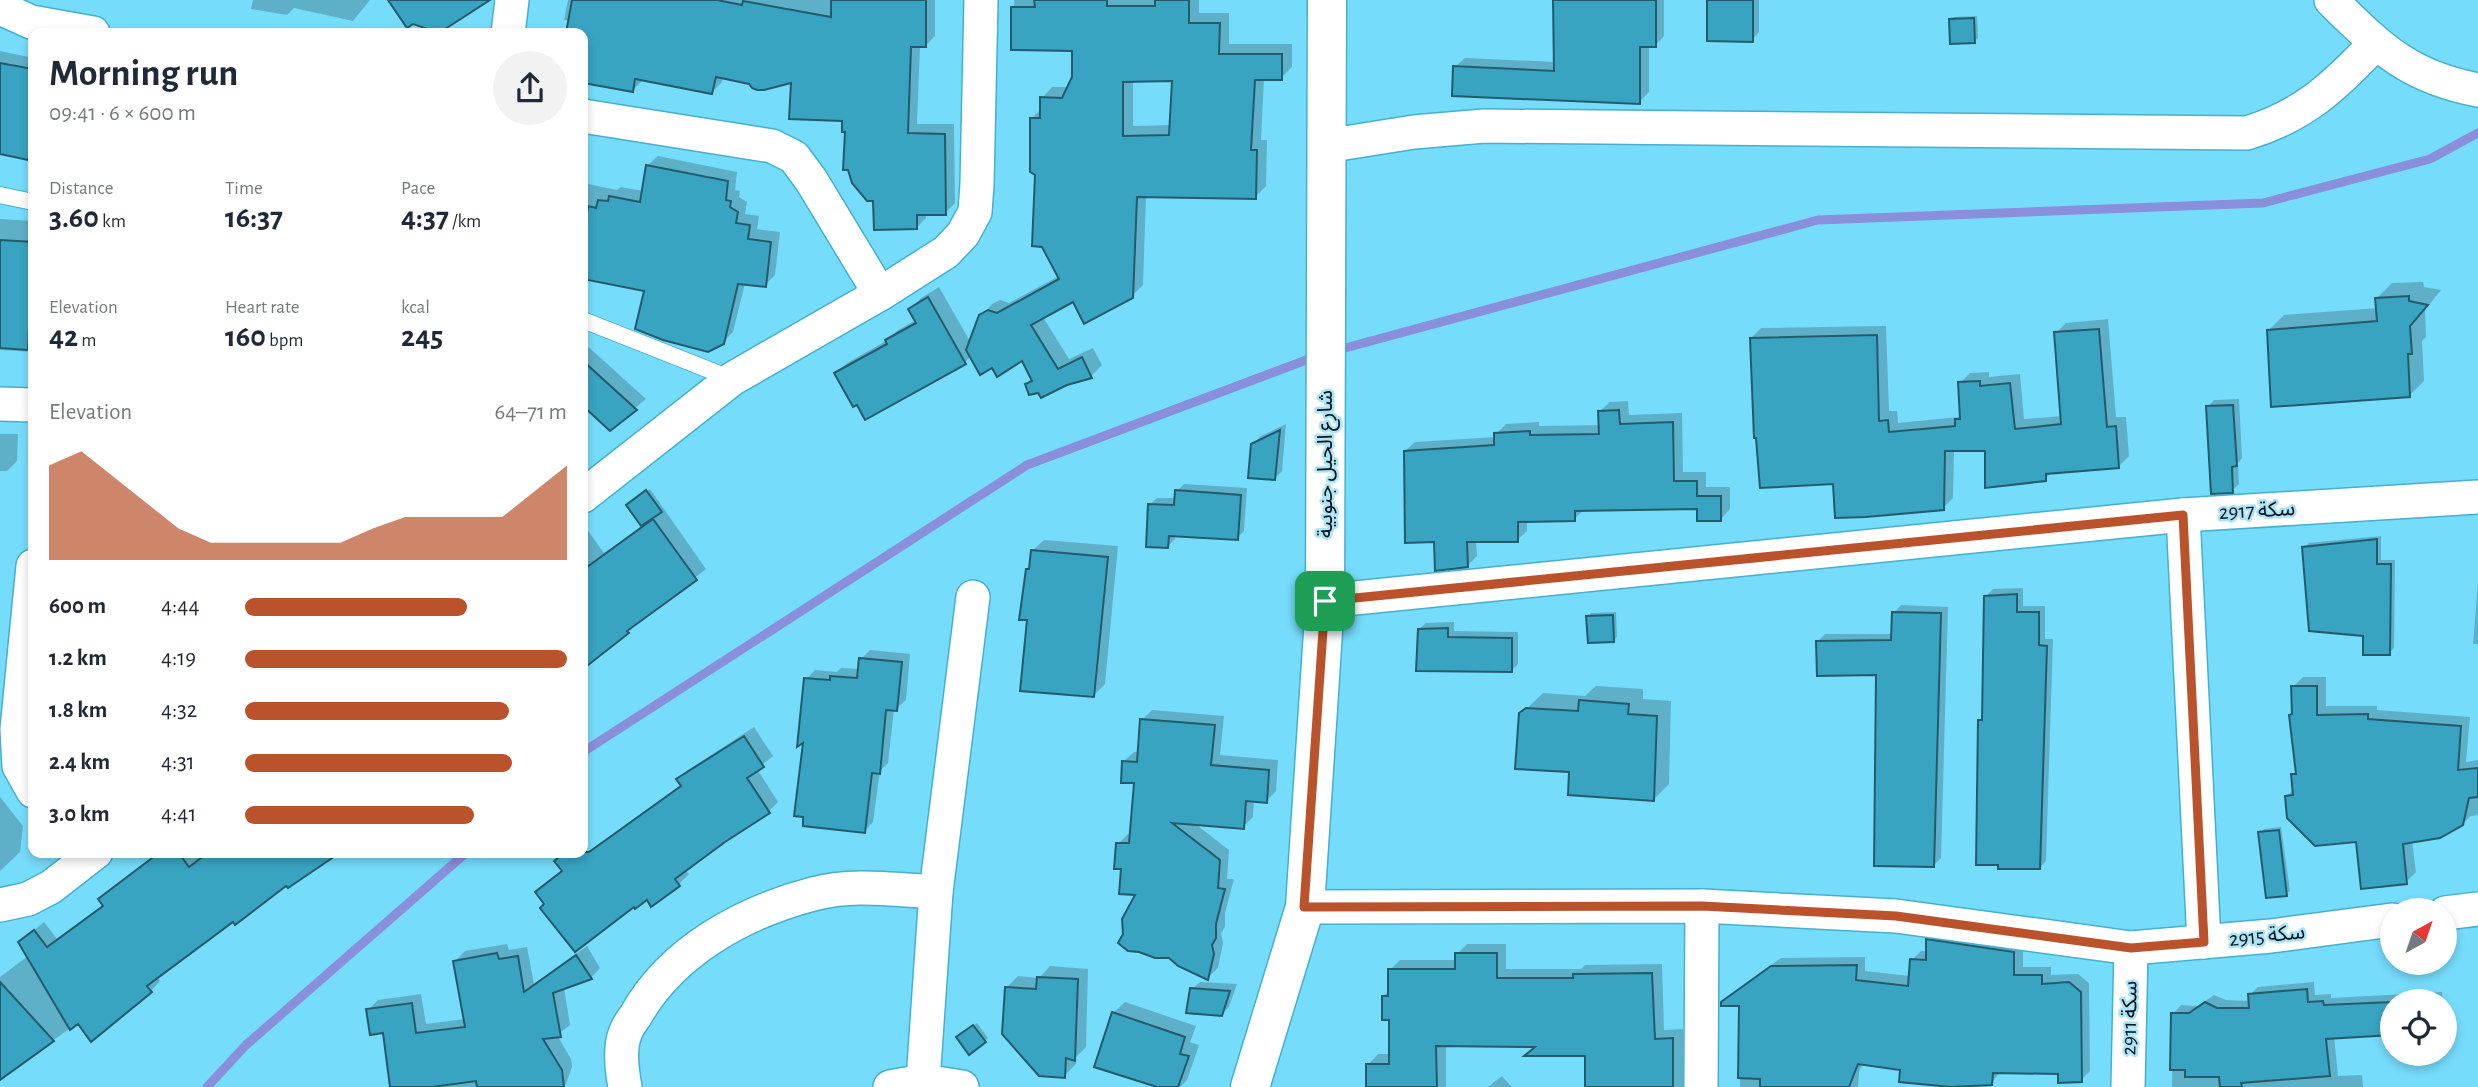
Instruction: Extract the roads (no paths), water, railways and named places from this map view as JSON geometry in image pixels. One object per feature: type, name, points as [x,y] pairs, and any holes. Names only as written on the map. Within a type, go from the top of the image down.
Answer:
[{"type":"street","points":[[509,28],[512,0]]},
{"type":"street","points":[[588,492],[732,379],[880,294],[946,252],[963,234],[975,212],[981,0]]},
{"type":"street","name":"شارع الحيل جنوبية","points":[[1250,1087],[1304,907],[1325,601],[1326,0]]},
{"type":"street","points":[[2331,0],[2387,53],[2423,75],[2478,90]]},
{"type":"street","points":[[0,8],[31,22],[65,28]]},
{"type":"street","points":[[1326,146],[1414,132],[1484,126],[2246,133],[2284,120],[2303,110],[2326,92],[2376,43]]},
{"type":"street","points":[[588,117],[772,146],[794,157],[811,180],[880,294]]},
{"type":"street","points":[[0,404],[28,405]]},
{"type":"street","name":"سكة 2917","points":[[1325,601],[2183,515],[2478,497]]},
{"type":"street","points":[[2183,515],[2204,942]]},
{"type":"street","points":[[923,1081],[936,892],[973,597]]},
{"type":"street","points":[[28,617],[17,729],[19,766],[28,783]]},
{"type":"street","points":[[0,905],[28,899],[51,887],[86,858]]},
{"type":"street","points":[[625,1087],[622,1069],[624,1035],[646,996],[684,956],[722,932],[762,912],[814,893],[876,889],[936,892]]},
{"type":"street","points":[[1701,1087],[1702,906]]},
{"type":"street","name":"سكة 2915","points":[[1304,907],[1702,906],[1896,916],[2131,948],[2271,936],[2380,922]]},
{"type":"street","points":[[2457,912],[2478,909]]},
{"type":"street","name":"سكة 2911","points":[[2128,1087],[2131,948]]},
{"type":"street","points":[[890,1087],[923,1081],[962,1087]]},
{"type":"lane","points":[[0,195],[28,201]]},
{"type":"lane","points":[[588,322],[732,379]]},
{"type":"waterway","points":[[1334,351],[1818,220],[2263,203],[2430,159],[2478,133]]},
{"type":"waterway","points":[[588,749],[1027,465],[1317,356]]},
{"type":"waterway","points":[[207,1087],[246,1045],[460,858]]}]
